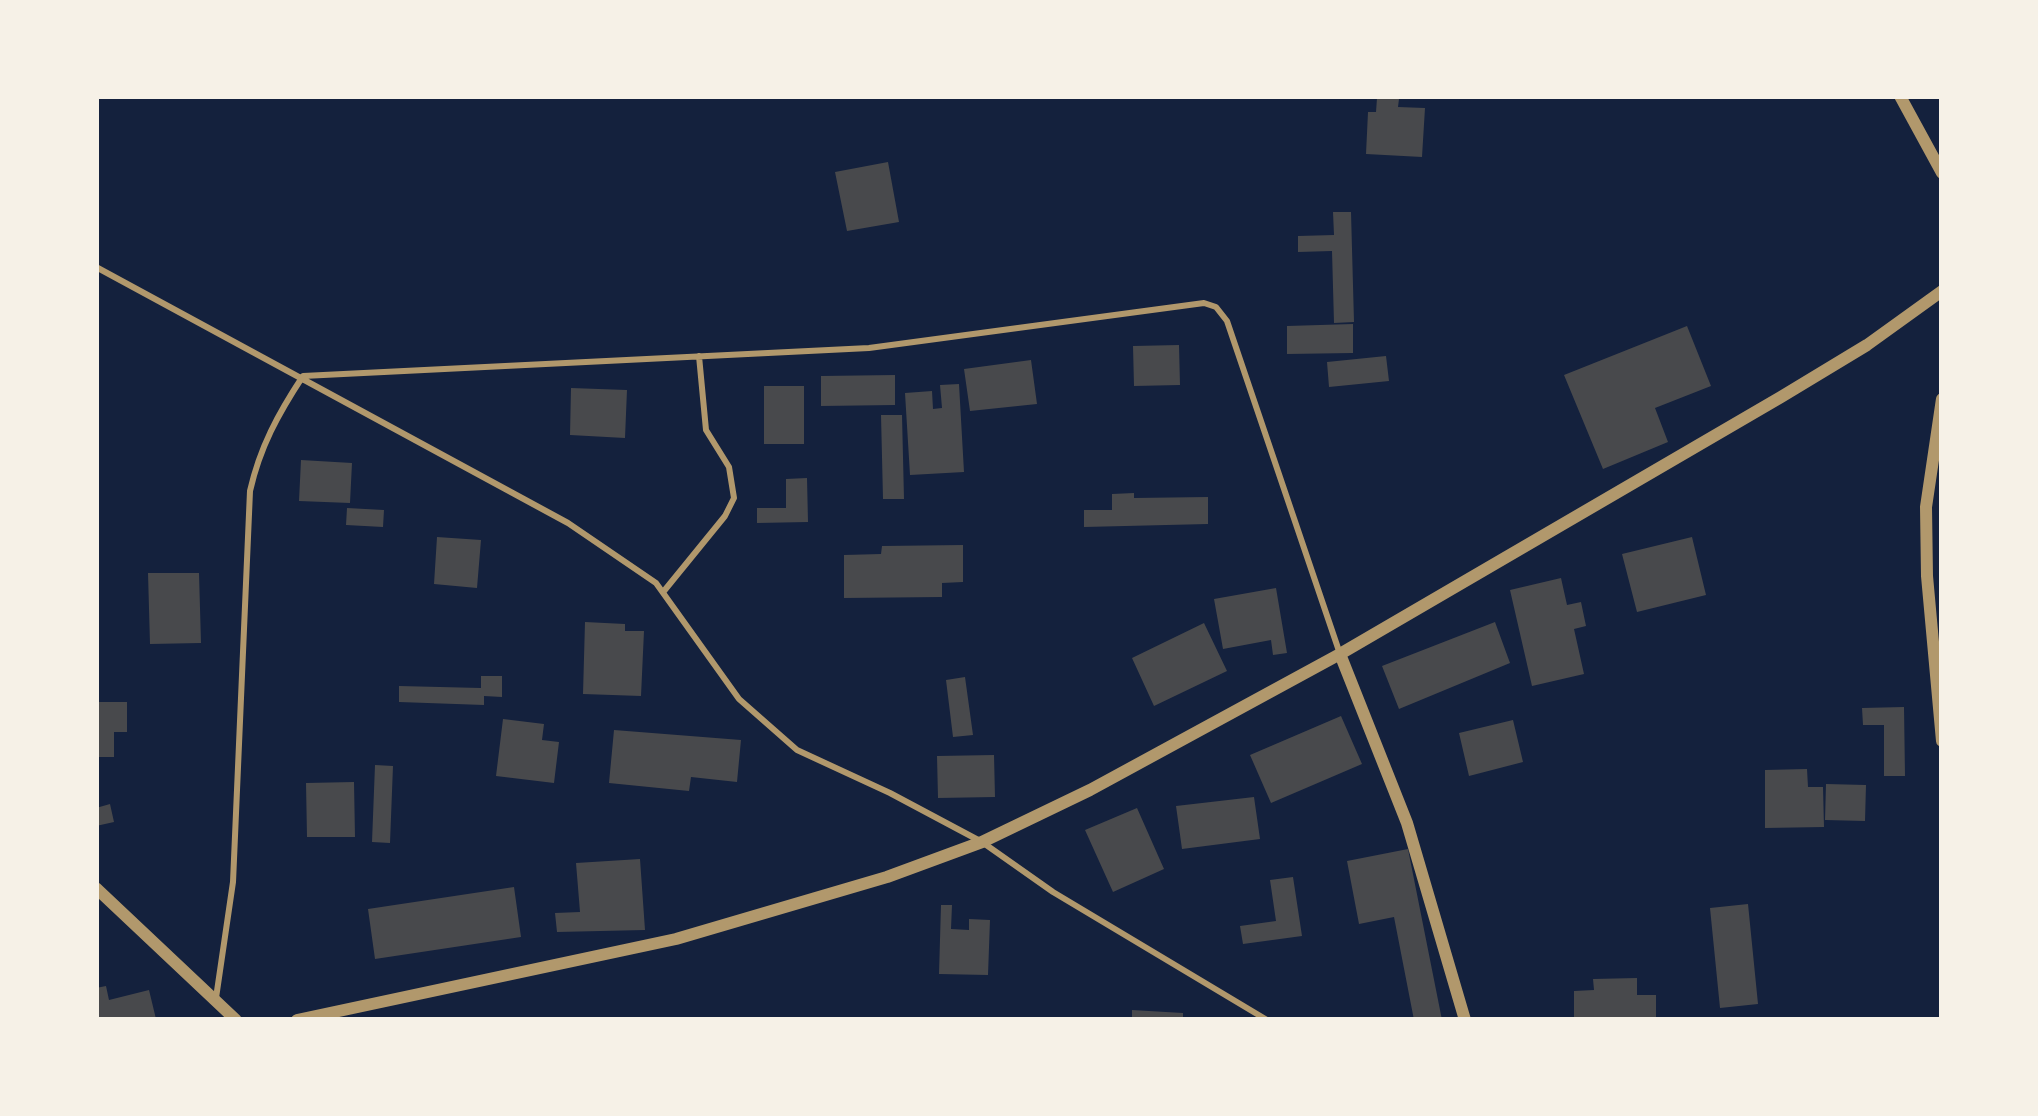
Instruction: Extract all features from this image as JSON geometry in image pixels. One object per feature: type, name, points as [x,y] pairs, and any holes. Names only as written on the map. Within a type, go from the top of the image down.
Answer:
[{"type":"street","points":[[1900,96],[1942,173]]},
{"type":"street","points":[[297,1020],[676,939],[887,877],[982,842],[1090,790],[1340,654],[1798,386],[1902,322],[1942,291]]},
{"type":"street","points":[[1942,399],[1926,507],[1927,576],[1942,741]]},
{"type":"street","points":[[1340,654],[1407,824],[1466,1020]]},
{"type":"street","points":[[96,888],[236,1020]]},
{"type":"lane","points":[[96,267],[303,376],[568,523],[636,566],[663,592],[739,699],[797,750],[982,842],[1053,892],[1267,1020]]},
{"type":"lane","points":[[303,376],[869,348],[1204,303],[1216,307],[1227,321],[1340,654]]},
{"type":"lane","points":[[663,592],[725,516],[734,498],[729,467],[706,430],[698,356]]},
{"type":"lane","points":[[215,1001],[232,882],[250,491],[257,458],[273,422],[303,376]]},
{"type":"building","points":[[1377,98],[1399,99],[1398,107],[1425,108],[1422,157],[1366,154],[1368,112],[1376,112]]},
{"type":"building","points":[[888,162],[899,222],[847,231],[835,172]]},
{"type":"building","points":[[1333,212],[1351,212],[1354,322],[1334,323],[1332,251],[1298,252],[1298,236],[1334,235]]},
{"type":"building","points":[[1353,324],[1353,353],[1287,354],[1287,326]]},
{"type":"building","points":[[1687,326],[1711,386],[1655,408],[1668,442],[1603,469],[1564,375]]},
{"type":"building","points":[[1179,345],[1180,385],[1134,386],[1133,346]]},
{"type":"building","points":[[1386,356],[1389,381],[1329,387],[1327,362]]},
{"type":"building","points":[[1031,360],[1037,404],[970,411],[964,369]]},
{"type":"building","points":[[895,375],[895,405],[821,406],[821,376]]},
{"type":"building","points":[[959,384],[964,472],[910,475],[905,393],[932,391],[933,409],[942,408],[940,385]]},
{"type":"building","points":[[764,386],[804,386],[804,444],[764,444]]},
{"type":"building","points":[[571,388],[627,390],[625,438],[570,435]]},
{"type":"building","points":[[881,415],[902,415],[904,499],[883,499]]},
{"type":"building","points":[[301,460],[352,463],[350,503],[299,501]]},
{"type":"building","points":[[807,478],[808,522],[757,523],[757,508],[786,508],[786,479]]},
{"type":"building","points":[[1134,493],[1134,498],[1208,497],[1208,524],[1084,527],[1084,510],[1112,510],[1112,494]]},
{"type":"building","points":[[347,508],[384,510],[383,527],[346,525]]},
{"type":"building","points":[[437,537],[481,540],[477,588],[434,584]]},
{"type":"building","points":[[1692,537],[1706,595],[1637,612],[1622,554]]},
{"type":"building","points":[[963,545],[963,582],[942,583],[942,597],[844,598],[844,555],[881,554],[882,546]]},
{"type":"building","points":[[148,573],[199,573],[201,643],[150,644]]},
{"type":"building","points":[[1561,578],[1567,605],[1581,602],[1586,626],[1574,629],[1584,674],[1532,686],[1510,590]]},
{"type":"building","points":[[1276,588],[1287,653],[1273,655],[1271,640],[1223,649],[1214,599]]},
{"type":"building","points":[[585,622],[625,624],[625,631],[644,631],[641,696],[583,694]]},
{"type":"building","points":[[1495,622],[1510,663],[1399,709],[1382,666]]},
{"type":"building","points":[[1204,623],[1227,671],[1154,706],[1132,658]]},
{"type":"building","points":[[481,676],[502,676],[502,697],[484,696],[484,705],[399,702],[399,686],[481,688]]},
{"type":"building","points":[[965,677],[973,735],[953,737],[946,680]]},
{"type":"building","points":[[96,702],[127,702],[127,732],[114,732],[114,757],[96,757]]},
{"type":"building","points":[[1904,707],[1905,776],[1884,776],[1884,725],[1863,725],[1862,708]]},
{"type":"building","points":[[1341,716],[1362,764],[1271,803],[1250,755]]},
{"type":"building","points":[[503,719],[544,724],[542,740],[559,742],[554,783],[496,776]]},
{"type":"building","points":[[1513,720],[1523,762],[1469,776],[1459,733]]},
{"type":"building","points":[[614,730],[741,740],[737,782],[691,777],[689,791],[609,783]]},
{"type":"building","points":[[994,755],[995,797],[938,798],[937,756]]},
{"type":"building","points":[[375,765],[393,766],[390,843],[372,842]]},
{"type":"building","points":[[1807,769],[1808,787],[1823,787],[1824,827],[1765,828],[1765,770]]},
{"type":"building","points":[[354,782],[355,837],[307,837],[306,783]]},
{"type":"building","points":[[1826,784],[1866,785],[1865,821],[1825,820]]},
{"type":"building","points":[[1254,797],[1260,839],[1182,849],[1176,806]]},
{"type":"building","points":[[110,804],[114,822],[96,826],[96,808]]},
{"type":"building","points":[[1137,808],[1164,869],[1113,892],[1085,830]]},
{"type":"building","points":[[1408,849],[1442,1020],[1414,1020],[1394,917],[1359,924],[1347,861]]},
{"type":"building","points":[[640,859],[645,930],[557,932],[555,913],[580,912],[576,863]]},
{"type":"building","points":[[1293,877],[1302,936],[1243,944],[1240,926],[1276,921],[1270,880]]},
{"type":"building","points":[[514,887],[521,937],[375,959],[368,909]]},
{"type":"building","points":[[1748,904],[1758,1004],[1720,1008],[1710,908]]},
{"type":"building","points":[[941,905],[952,905],[951,929],[969,930],[969,919],[990,920],[988,975],[939,974]]},
{"type":"building","points":[[1637,978],[1637,995],[1656,995],[1656,1020],[1574,1020],[1574,991],[1594,990],[1593,979]]},
{"type":"building","points":[[106,986],[109,1000],[149,990],[156,1019],[96,1020],[96,988]]},
{"type":"building","points":[[1132,1010],[1183,1013],[1183,1020],[1132,1020]]}]
